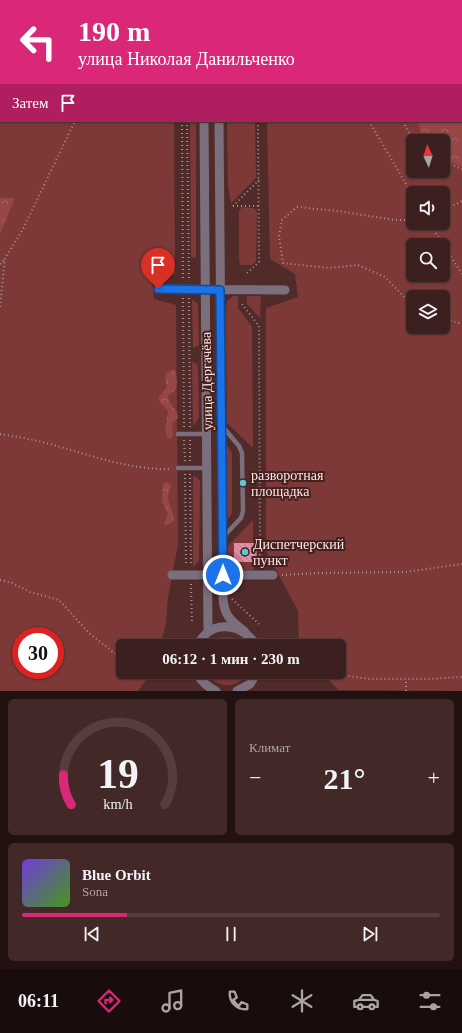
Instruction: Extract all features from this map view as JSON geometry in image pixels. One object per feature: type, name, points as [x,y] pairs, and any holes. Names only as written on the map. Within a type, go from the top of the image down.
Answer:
[{"type":"street","name":"улица Дергачёва","points":[[204,122],[212,290],[222,426],[223,604],[230,621],[253,639]]},
{"type":"street","name":"улица Дергачёва","points":[[208,632],[206,468],[219,122]]},
{"type":"street","points":[[158,289],[284,290]]},
{"type":"street","points":[[172,575],[277,575]]},
{"type":"street","points":[[201,639],[208,632],[219,627],[228,626],[244,632]]},
{"type":"street","points":[[200,679],[207,686],[216,691]]},
{"type":"street","points":[[237,691],[250,684],[253,679]]},
{"type":"lane","points":[[222,426],[239,446],[242,453],[243,511],[241,518],[223,537]]},
{"type":"lane","points":[[178,434],[207,434]]},
{"type":"lane","points":[[178,468],[206,468]]},
{"type":"path","points":[[0,264],[6,258],[22,231],[75,122]]},
{"type":"path","points":[[182,122],[190,434],[188,575]]},
{"type":"path","points":[[187,122],[184,434],[188,575],[192,622]]},
{"type":"path","points":[[247,273],[259,262],[258,122]]},
{"type":"path","points":[[370,122],[407,186]]},
{"type":"path","points":[[406,122],[405,126],[410,134]]},
{"type":"path","points":[[450,164],[462,170]]},
{"type":"path","points":[[259,180],[233,206],[259,206]]},
{"type":"path","points":[[450,207],[462,201]]},
{"type":"path","points":[[406,220],[395,220],[338,211],[297,207],[282,220],[279,236],[283,263],[329,268],[358,265],[385,277],[406,299]]},
{"type":"path","points":[[434,230],[462,274]]},
{"type":"path","points":[[0,307],[6,258]]},
{"type":"path","points":[[242,304],[259,326],[260,570]]},
{"type":"path","points":[[450,320],[462,324]]},
{"type":"path","points":[[0,434],[41,442],[125,465],[159,469],[178,468]]},
{"type":"path","points":[[277,575],[405,572],[462,564]]},
{"type":"path","points":[[0,580],[12,583],[30,592],[59,600],[89,633],[116,654]]},
{"type":"path","points":[[346,676],[369,679],[462,677]]},
{"type":"path","points":[[406,679],[406,691]]},
{"type":"shaded area","points":[[0,122],[174,122],[175,274],[152,280],[154,299],[176,305],[178,545],[168,597],[166,623],[162,639],[116,639],[116,679],[147,679],[138,691],[0,691]]},
{"type":"shaded area","points":[[190,122],[196,122],[196,258],[191,257]]},
{"type":"shaded area","points":[[227,122],[255,122],[256,178],[231,203],[228,186]]},
{"type":"shaded area","points":[[267,122],[462,122],[462,691],[338,690],[328,679],[346,679],[346,639],[299,639],[298,611],[266,551],[266,308],[298,297],[295,274],[270,259]]},
{"type":"shaded area","points":[[242,207],[253,208],[256,210],[257,214],[256,261],[252,265],[240,265],[239,260],[239,211]]},
{"type":"shaded area","points":[[233,296],[238,296],[238,308],[252,327],[253,448],[227,423],[226,306],[227,301]]},
{"type":"shaded area","points":[[247,296],[261,296],[260,318],[247,304]]},
{"type":"shaded area","points":[[192,300],[198,304],[199,345],[193,348]]},
{"type":"shaded area","points":[[192,362],[197,364],[198,368],[199,418],[193,426]]},
{"type":"shaded area","points":[[227,445],[232,453],[232,513],[227,521]]},
{"type":"shaded area","points":[[193,476],[197,477],[200,481],[199,561],[193,567]]},
{"type":"shaded area","points":[[253,520],[254,570],[234,570],[228,564],[228,546]]},
{"type":"shaded area","points":[[226,637],[235,639],[218,639]]},
{"type":"shaded area","points":[[212,679],[242,679],[233,685],[221,684]]},
{"type":"green space","points":[[418,122],[462,122],[462,167],[450,162],[450,134],[421,134]]},
{"type":"green space","points":[[0,198],[15,198],[0,234]]},
{"type":"green space","points":[[170,370],[175,370],[177,381],[176,389],[168,396],[177,412],[178,418],[172,423],[173,436],[168,438],[165,431],[168,411],[159,401],[159,397],[167,387],[165,379],[166,374]]},
{"type":"green space","points":[[167,482],[171,485],[168,497],[174,520],[166,525],[164,523],[168,514],[162,501],[163,484]]},
{"type":"building","name":"Диспетчерский пункт","points":[[234,543],[256,543],[257,562],[234,562]]},
{"type":"place","name":"разворотная площадка","points":[[243,483]]},
{"type":"place","name":"Диспетчерский пункт","points":[[245,552]]},
{"type":"route","points":[[158,289],[220,290],[223,575]]}]
